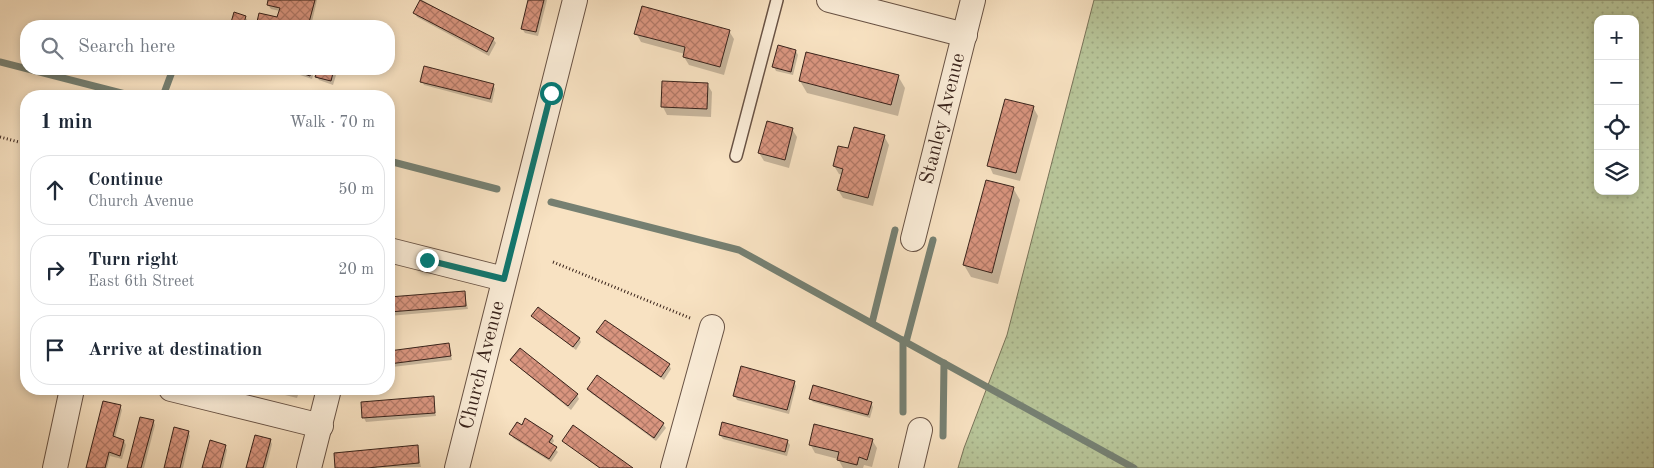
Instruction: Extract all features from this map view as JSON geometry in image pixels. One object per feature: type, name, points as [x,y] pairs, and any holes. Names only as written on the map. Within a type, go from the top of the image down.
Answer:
[{"type":"street","name":"Church Avenue","points":[[457,468],[575,0]]},
{"type":"street","points":[[829,0],[964,35]]},
{"type":"street","name":"Stanley Avenue","points":[[913,239],[973,0]]},
{"type":"street","points":[[395,252],[504,279]]},
{"type":"street","points":[[673,468],[712,327]]},
{"type":"street","points":[[55,468],[71,395]]},
{"type":"street","points":[[196,395],[321,426]]},
{"type":"street","points":[[309,468],[329,395]]},
{"type":"street","points":[[911,468],[920,430]]},
{"type":"lane","points":[[736,156],[777,0]]},
{"type":"path","points":[[0,137],[20,142]]},
{"type":"path","points":[[553,262],[712,327]]},
{"type":"green space","points":[[1094,0],[1654,0],[1654,468],[958,468],[1007,335]]},
{"type":"building","points":[[268,0],[315,0],[310,20],[257,20],[259,13],[277,17],[280,8],[267,5]]},
{"type":"building","points":[[420,0],[494,38],[487,52],[413,13]]},
{"type":"building","points":[[528,0],[544,0],[536,32],[521,29]]},
{"type":"building","points":[[642,6],[730,30],[720,67],[683,57],[685,47],[634,34]]},
{"type":"building","points":[[234,12],[246,16],[245,20],[232,20]]},
{"type":"building","points":[[778,45],[796,50],[791,72],[772,67]]},
{"type":"building","points":[[806,52],[899,75],[891,105],[799,81]]},
{"type":"building","points":[[424,66],[494,84],[490,99],[420,82]]},
{"type":"building","points":[[316,75],[332,75],[331,81],[315,77]]},
{"type":"building","points":[[662,81],[708,83],[707,109],[661,107]]},
{"type":"building","points":[[1005,99],[1034,106],[1016,173],[987,166]]},
{"type":"building","points":[[767,121],[793,128],[785,160],[758,153]]},
{"type":"building","points":[[854,127],[885,135],[868,198],[837,190],[843,169],[833,166],[838,146],[848,148]]},
{"type":"building","points":[[986,180],[1014,187],[992,273],[963,265]]},
{"type":"building","points":[[465,291],[466,306],[395,312],[395,297]]},
{"type":"building","points":[[538,307],[580,338],[573,347],[531,316]]},
{"type":"building","points":[[605,320],[670,364],[661,377],[596,332]]},
{"type":"building","points":[[449,343],[451,356],[395,363],[395,350]]},
{"type":"building","points":[[520,348],[578,394],[568,406],[510,360]]},
{"type":"building","points":[[741,366],[795,381],[787,410],[733,396]]},
{"type":"building","points":[[597,375],[664,423],[654,438],[587,389]]},
{"type":"building","points":[[813,385],[872,402],[868,415],[809,399]]},
{"type":"building","points":[[434,396],[435,413],[362,418],[361,402]]},
{"type":"building","points":[[103,401],[121,405],[113,436],[124,440],[120,456],[109,452],[105,468],[86,468]]},
{"type":"building","points":[[140,417],[154,420],[141,468],[127,468]]},
{"type":"building","points":[[525,418],[553,436],[549,442],[557,447],[549,459],[509,434],[517,422],[522,425]]},
{"type":"building","points":[[722,422],[788,440],[785,452],[719,435]]},
{"type":"building","points":[[814,424],[873,439],[867,460],[859,457],[857,465],[837,460],[839,452],[809,445]]},
{"type":"building","points":[[573,425],[633,468],[600,468],[562,441]]},
{"type":"building","points":[[174,427],[189,431],[180,468],[164,468]]},
{"type":"building","points":[[255,435],[271,439],[263,468],[246,468]]},
{"type":"building","points":[[210,440],[226,445],[220,468],[202,468]]},
{"type":"building","points":[[418,445],[419,463],[367,468],[335,468],[334,453]]},
{"type":"waterway","points":[[0,62],[20,67]]},
{"type":"waterway","points":[[51,75],[110,90]]},
{"type":"waterway","points":[[165,90],[171,75]]},
{"type":"waterway","points":[[395,163],[497,189]]},
{"type":"waterway","points":[[551,202],[739,250],[1134,468]]},
{"type":"waterway","points":[[872,323],[895,230]]},
{"type":"waterway","points":[[906,342],[933,240]]},
{"type":"waterway","points":[[903,340],[903,412]]},
{"type":"waterway","points":[[943,436],[944,363]]},
{"type":"route","points":[[427,260],[504,279],[551,93]]}]
